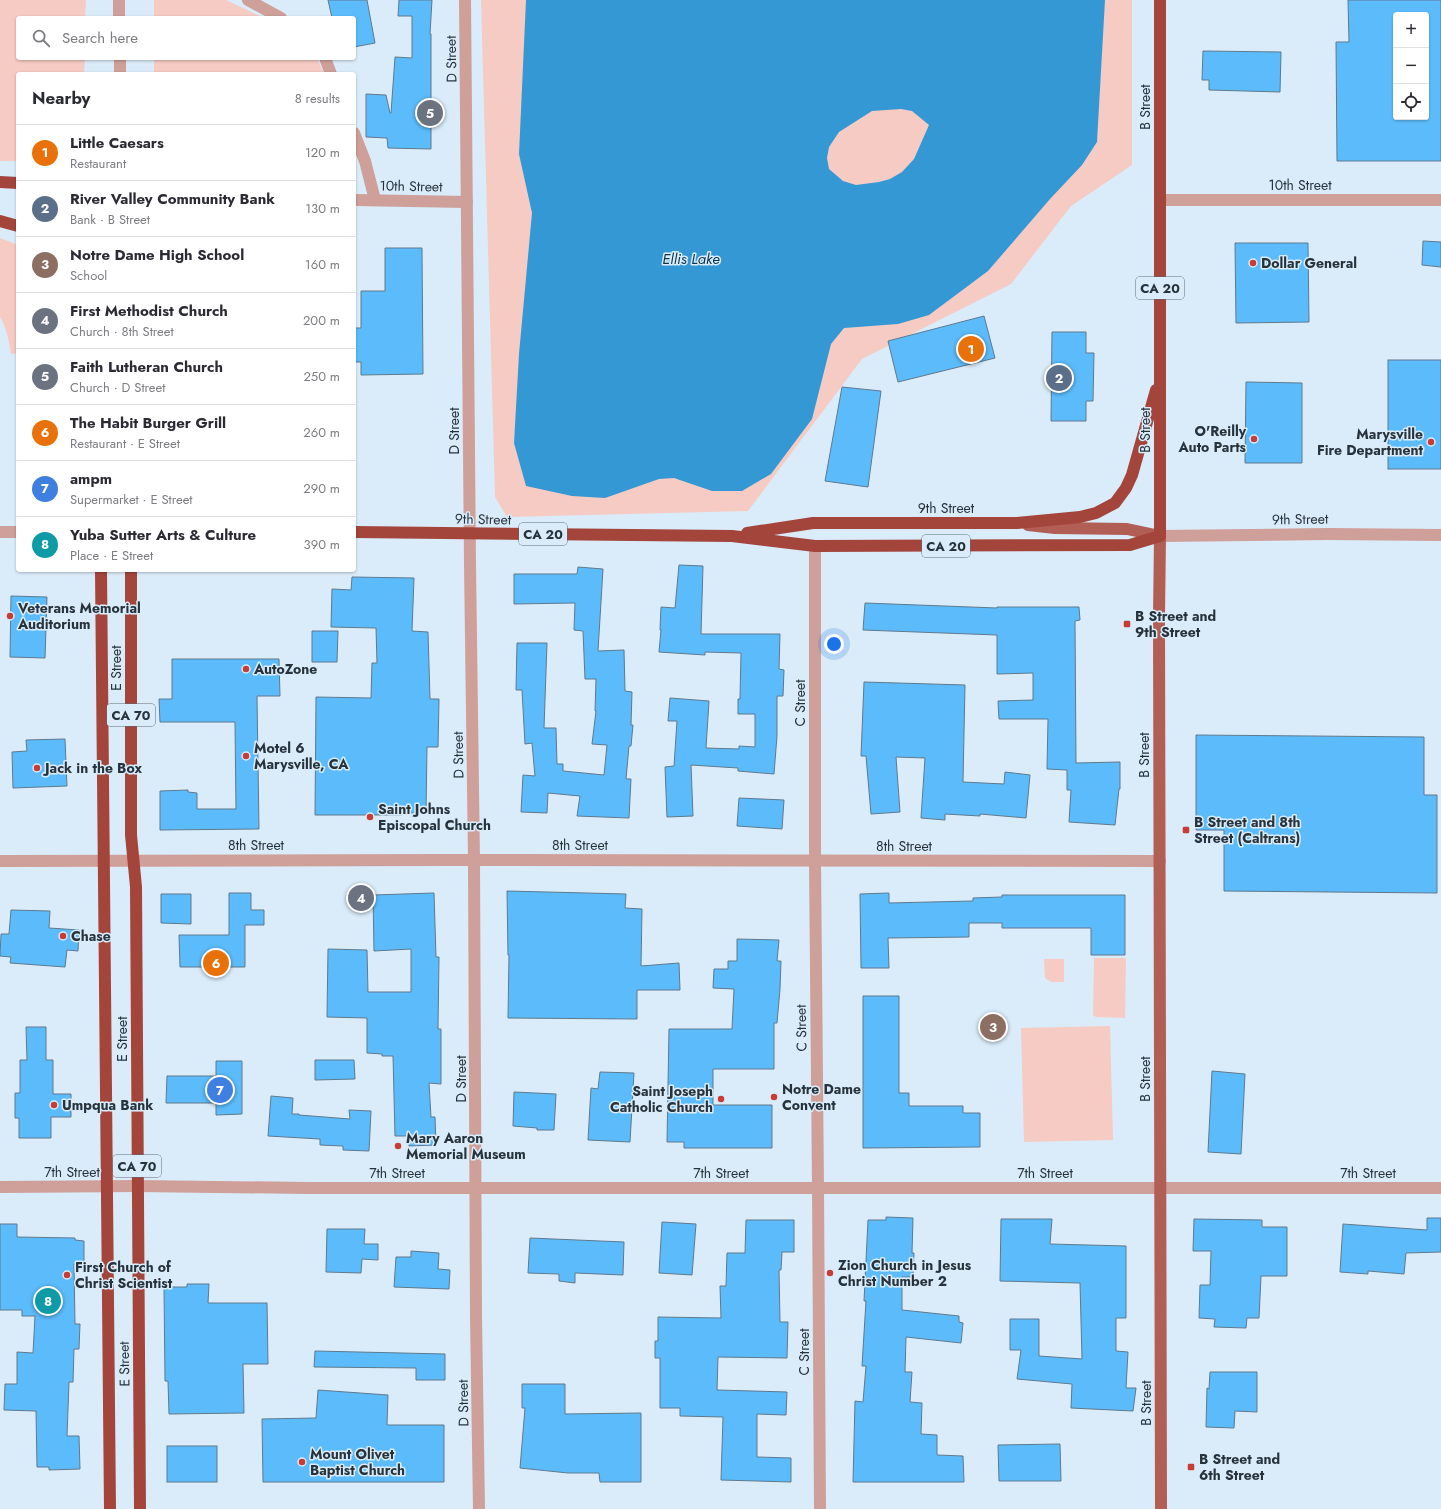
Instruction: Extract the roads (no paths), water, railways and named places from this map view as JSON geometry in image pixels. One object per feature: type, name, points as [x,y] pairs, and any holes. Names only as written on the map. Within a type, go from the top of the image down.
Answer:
[{"type":"highway","name":"B Street","points":[[1160,0],[1160,536]]},
{"type":"highway","points":[[0,182],[16,183]]},
{"type":"highway","points":[[0,221],[16,225]]},
{"type":"highway","name":"CA 20","points":[[1017,523],[1080,517],[1096,513],[1115,503],[1126,488],[1132,475],[1160,376]]},
{"type":"highway","name":"9th Street","points":[[732,536],[813,523],[1017,523]]},
{"type":"highway","name":"9th Street","points":[[356,532],[732,536],[815,546],[1130,545],[1160,536]]},
{"type":"highway","name":"E Street","points":[[101,572],[105,860],[110,1509]]},
{"type":"highway","name":"E Street","points":[[131,572],[131,835],[136,895],[140,1509]]},
{"type":"main road","name":"9th Street","points":[[1017,523],[1055,528],[1127,529],[1160,536]]},
{"type":"main road","name":"B Street","points":[[1160,536],[1158,616],[1160,862],[1160,1509]]},
{"type":"street","points":[[119,0],[119,16]]},
{"type":"street","points":[[248,0],[277,16]]},
{"type":"street","name":"D Street","points":[[465,0],[479,1509]]},
{"type":"street","points":[[120,60],[120,72]]},
{"type":"street","points":[[326,60],[330,72]]},
{"type":"street","points":[[356,138],[365,161],[375,200]]},
{"type":"street","name":"10th Street","points":[[356,200],[467,202]]},
{"type":"street","name":"10th Street","points":[[1160,200],[1441,200]]},
{"type":"street","points":[[0,532],[16,532]]},
{"type":"street","name":"9th Street","points":[[1160,536],[1328,534],[1441,535]]},
{"type":"street","name":"C Street","points":[[815,546],[815,861],[820,1509]]},
{"type":"street","name":"8th Street","points":[[0,861],[474,860],[1160,862]]},
{"type":"street","name":"7th Street","points":[[0,1187],[1441,1188]]},
{"type":"water","name":"Ellis Lake","points":[[526,0],[1105,0],[1097,142],[1082,165],[1050,199],[988,271],[929,315],[898,324],[844,328],[831,344],[812,419],[771,474],[742,491],[712,491],[674,478],[659,479],[605,498],[572,496],[526,486],[514,443],[519,354],[532,213],[519,154]],"holes":[[[901,109],[912,111],[929,125],[914,159],[902,172],[890,179],[856,185],[843,181],[829,169],[827,158],[829,147],[839,132],[872,111]]]},
{"type":"place","name":"Faith Lutheran Church","points":[[430,113]]},
{"type":"place","name":"Dollar General","points":[[1253,263]]},
{"type":"place","name":"Little Caesars","points":[[971,349]]},
{"type":"place","name":"River Valley Community Bank","points":[[1059,378]]},
{"type":"place","name":"O'Reilly Auto Parts","points":[[1254,439]]},
{"type":"place","name":"Marysville Fire Department","points":[[1431,442]]},
{"type":"place","name":"Veterans Memorial Auditorium","points":[[10,616]]},
{"type":"place","name":"B Street and 9th Street","points":[[1127,624]]},
{"type":"place","name":"AutoZone","points":[[246,669]]},
{"type":"place","name":"Motel 6 Marysville, CA","points":[[246,756]]},
{"type":"place","name":"Jack in the Box","points":[[37,768]]},
{"type":"place","name":"Saint Johns Episcopal Church","points":[[370,817]]},
{"type":"place","name":"B Street and 8th Street (Caltrans)","points":[[1186,830]]},
{"type":"place","name":"First Methodist Church","points":[[361,898]]},
{"type":"place","name":"Chase","points":[[63,936]]},
{"type":"place","name":"The Habit Burger Grill","points":[[216,963]]},
{"type":"place","name":"Notre Dame High School","points":[[993,1027]]},
{"type":"place","name":"ampm","points":[[220,1090]]},
{"type":"place","name":"Notre Dame Convent","points":[[774,1097]]},
{"type":"place","name":"Saint Joseph Catholic Church","points":[[721,1099]]},
{"type":"place","name":"Umpqua Bank","points":[[54,1105]]},
{"type":"place","name":"Mary Aaron Memorial Museum","points":[[398,1146]]},
{"type":"place","name":"Zion Church in Jesus Christ Number 2","points":[[830,1273]]},
{"type":"place","name":"First Church of Christ Scientist","points":[[67,1275]]},
{"type":"place","name":"Yuba Sutter Arts & Culture","points":[[48,1301]]},
{"type":"place","name":"Mount Olivet Baptist Church","points":[[302,1462]]},
{"type":"place","name":"B Street and 6th Street","points":[[1191,1467]]}]
